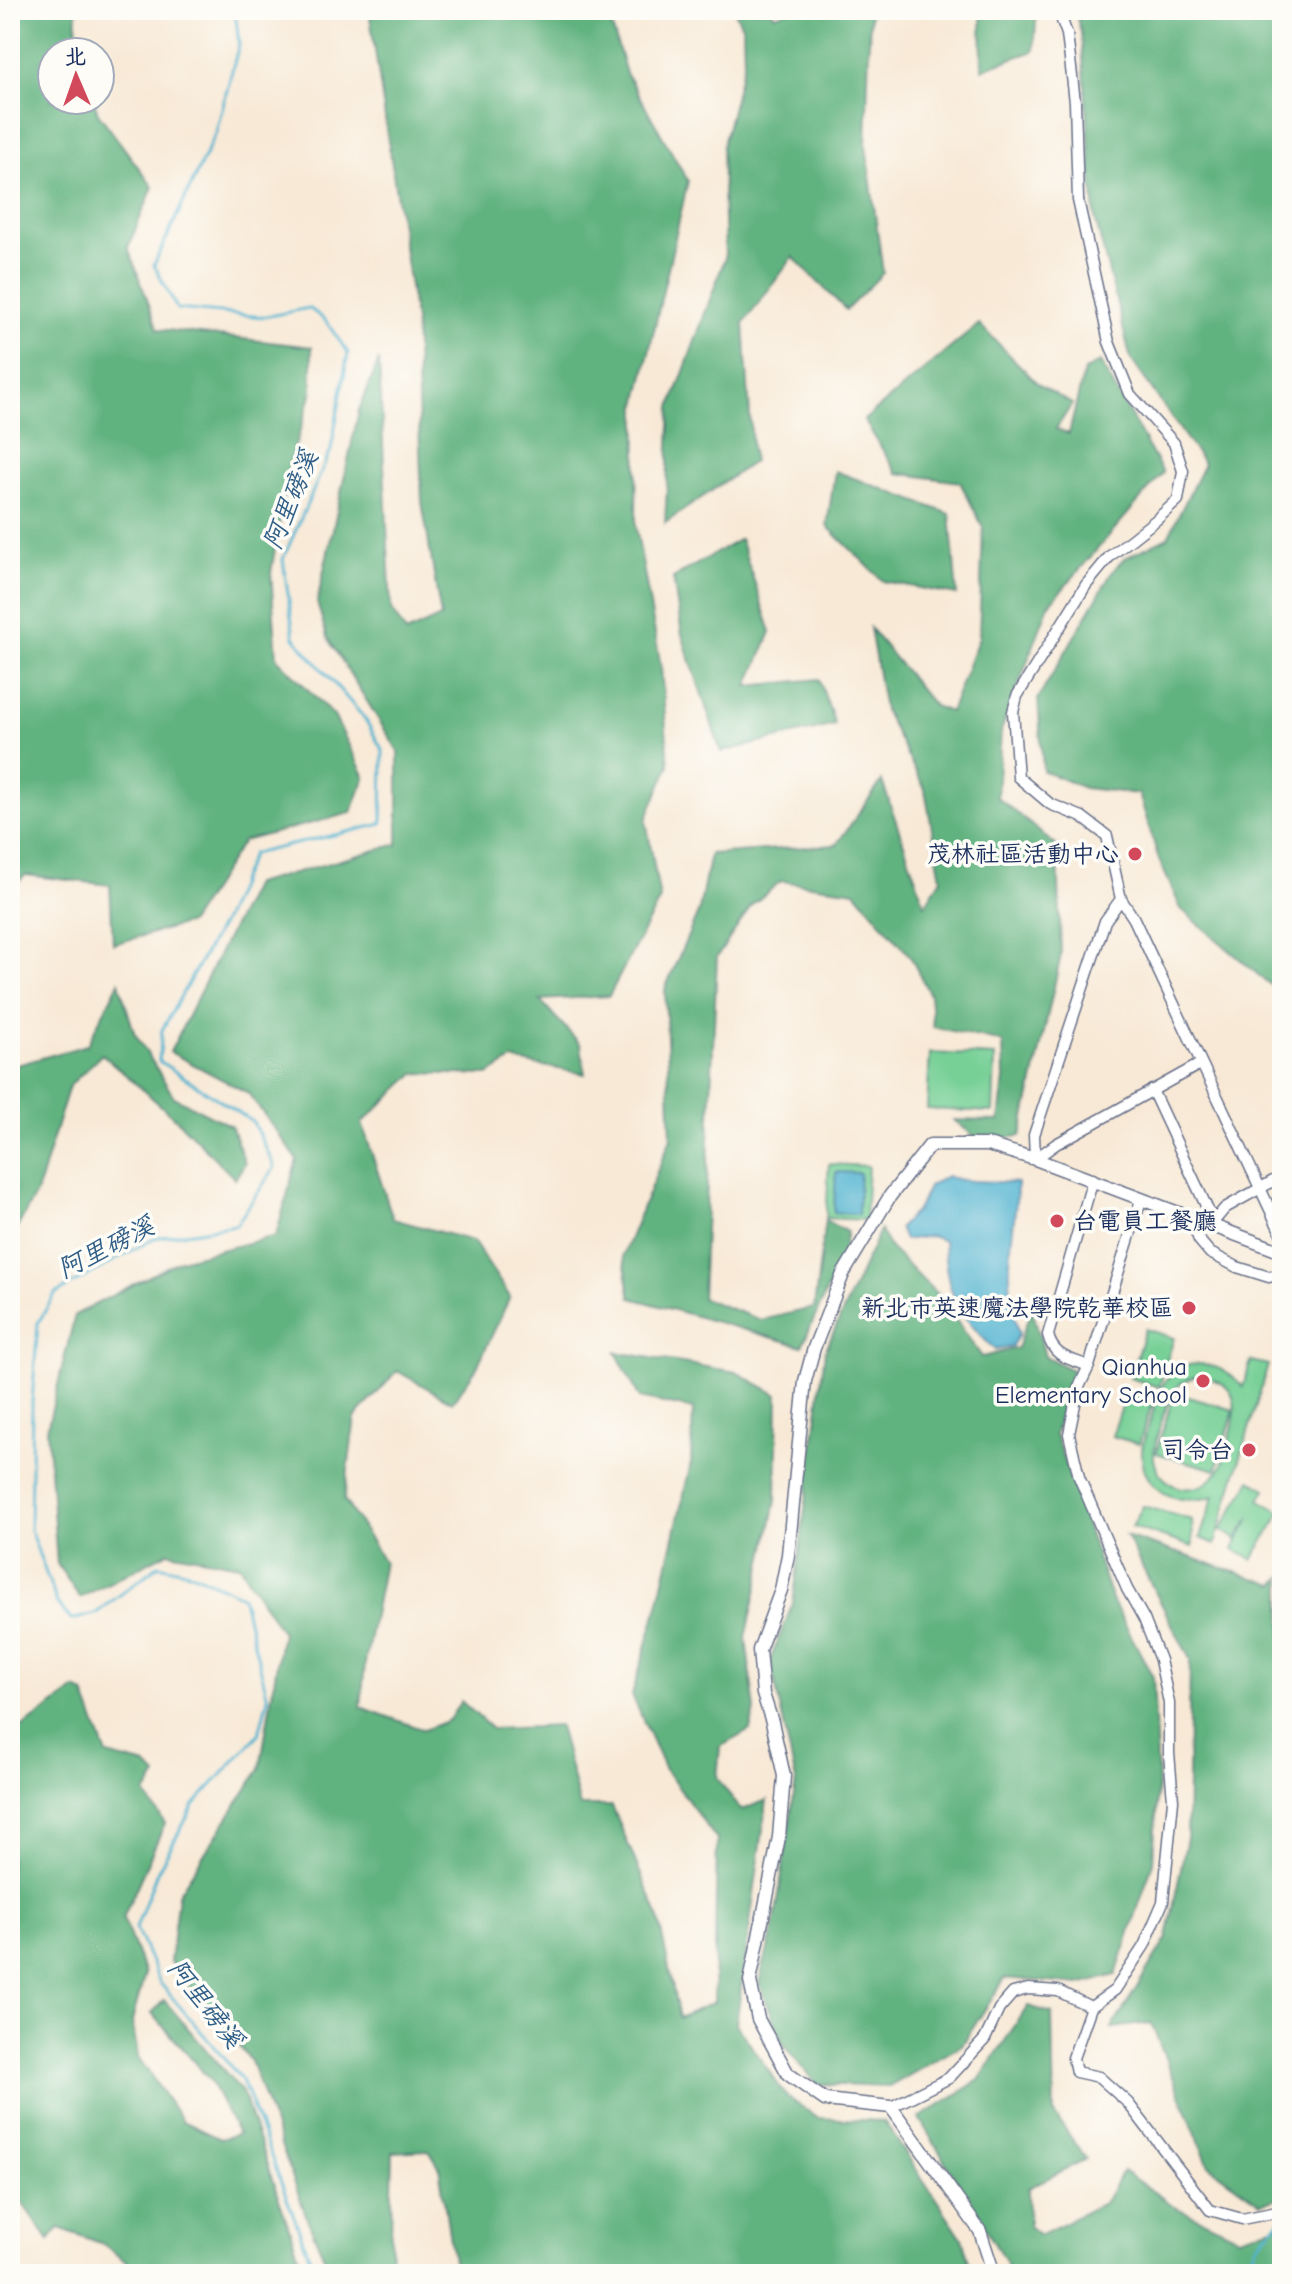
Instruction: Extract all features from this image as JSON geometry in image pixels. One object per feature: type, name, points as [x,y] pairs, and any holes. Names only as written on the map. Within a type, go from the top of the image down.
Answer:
[{"type":"street","points":[[1058,10],[1067,34],[1075,102],[1078,200],[1109,342],[1130,394],[1174,443],[1183,471],[1178,500],[1110,556],[1086,585],[1017,696],[1013,712],[1013,741],[1018,777],[1050,804],[1082,817],[1107,836],[1121,899],[1134,919],[1282,1235]]},
{"type":"street","points":[[1035,1159],[1034,1135],[1105,921],[1121,899]]},
{"type":"street","points":[[1035,1159],[1056,1144],[1200,1064]]},
{"type":"street","points":[[1152,1090],[1208,1210],[1210,1226]]},
{"type":"street","points":[[1091,2007],[1058,1991],[1028,1989],[1013,1993],[999,2009],[985,2039],[949,2078],[891,2107],[825,2100],[788,2074],[758,2019],[750,1981],[779,1837],[784,1776],[763,1694],[759,1650],[781,1590],[788,1555],[805,1381],[814,1348],[843,1274],[890,1196],[930,1145],[988,1145],[1035,1159],[1282,1252]]},
{"type":"street","points":[[1210,1226],[1225,1208],[1282,1176]]},
{"type":"street","points":[[1089,1366],[1062,1357],[1051,1347],[1048,1335],[1093,1179]]},
{"type":"street","points":[[1141,1200],[1089,1366],[1078,1389],[1069,1434],[1079,1477],[1160,1660],[1169,1703],[1173,1800],[1163,1902],[1144,1946],[1115,1990],[1091,2007],[1073,2058],[1076,2072],[1099,2077],[1128,2103],[1210,2210],[1242,2219],[1282,2211]]},
{"type":"street","points":[[1191,1219],[1199,1240],[1210,1253],[1237,1267],[1269,1277],[1282,1274]]},
{"type":"street","points":[[891,2107],[980,2231],[994,2274]]},
{"type":"green space","points":[[10,10],[77,10],[76,36],[36,36],[36,116],[100,116],[153,187],[128,247],[158,329],[312,347],[312,392],[288,469],[271,573],[277,658],[334,716],[365,777],[351,813],[243,841],[190,923],[113,944],[110,885],[25,875],[10,891]]},
{"type":"green space","points":[[369,10],[607,10],[626,73],[688,181],[637,405],[636,527],[661,667],[669,766],[646,820],[660,899],[609,996],[540,1000],[581,1045],[585,1074],[512,1060],[488,1075],[415,1073],[362,1123],[393,1219],[473,1241],[510,1297],[476,1369],[452,1402],[397,1371],[355,1418],[344,1499],[384,1562],[365,1663],[361,1707],[424,1730],[449,1720],[461,1701],[492,1729],[559,1726],[580,1806],[612,1806],[658,1915],[679,2018],[714,2002],[717,1840],[664,1768],[632,1695],[657,1610],[691,1463],[693,1409],[640,1398],[616,1352],[736,1372],[778,1395],[776,1502],[746,1638],[755,1710],[750,1730],[720,1747],[717,1778],[741,1810],[767,1800],[736,2024],[787,2097],[819,2118],[884,2121],[962,2238],[973,2274],[455,2274],[439,2166],[429,2150],[393,2152],[390,2274],[331,2274],[308,2221],[251,2061],[170,1962],[178,1894],[260,1769],[282,1632],[239,1565],[168,1552],[80,1598],[57,1564],[47,1429],[75,1315],[180,1260],[276,1236],[297,1159],[248,1093],[170,1052],[254,884],[398,844],[398,751],[327,637],[317,602],[359,410],[379,360],[391,609],[406,633],[441,617],[422,502],[415,321]]},
{"type":"green space","points":[[734,10],[772,10],[774,15],[792,10],[870,10],[866,146],[883,273],[846,310],[793,257],[744,323],[753,462],[665,523],[671,407],[725,258],[722,148],[744,62],[743,28]]},
{"type":"green space","points":[[981,10],[1037,10],[1034,51],[982,69]]},
{"type":"green space","points":[[1075,10],[1282,10],[1282,995],[1181,909],[1159,860],[1139,794],[1084,788],[1043,771],[1038,699],[1112,572],[1123,559],[1168,537],[1204,464],[1131,359],[1095,218],[1081,33]]},
{"type":"green space","points":[[979,324],[1038,384],[1072,404],[1056,429],[1069,434],[1084,371],[1100,362],[1163,473],[1049,605],[1001,731],[997,797],[1058,847],[1061,955],[1021,1136],[979,1140],[954,1120],[999,1121],[1004,1078],[1003,1042],[933,1027],[930,995],[910,956],[855,891],[781,881],[752,905],[717,957],[702,1298],[761,1320],[814,1308],[825,1220],[847,1232],[842,1256],[802,1346],[631,1298],[623,1255],[671,1138],[665,989],[699,910],[710,854],[836,845],[882,781],[925,905],[941,878],[925,790],[884,710],[870,628],[934,706],[950,712],[979,637],[983,527],[960,482],[897,473],[864,420]]},
{"type":"green space","points":[[835,471],[950,514],[957,595],[883,581],[827,526]]},
{"type":"green space","points":[[740,539],[771,632],[748,686],[819,679],[835,725],[721,752],[682,635],[673,578]]},
{"type":"green space","points":[[119,982],[134,1032],[174,1097],[231,1126],[245,1163],[235,1179],[176,1119],[102,1054],[69,1086],[37,1191],[10,1241],[10,1067],[87,1045]]},
{"type":"green space","points":[[930,1053],[995,1056],[993,1112],[927,1109]]},
{"type":"green space","points":[[829,1164],[868,1166],[865,1220],[826,1218]]},
{"type":"green space","points":[[880,1230],[890,1248],[940,1297],[982,1357],[1017,1348],[1032,1308],[1045,1356],[1072,1370],[1055,1434],[1112,1600],[1153,1677],[1158,1783],[1153,1862],[1116,1975],[1080,1985],[1005,1978],[962,2045],[889,2087],[816,2084],[783,2044],[759,1982],[774,1927],[796,1781],[770,1660],[793,1603],[825,1351]]},
{"type":"green space","points":[[1145,1329],[1174,1338],[1159,1387],[1130,1378]]},
{"type":"green space","points":[[1251,1361],[1268,1365],[1215,1544],[1200,1538],[1214,1496],[1189,1500],[1166,1494],[1157,1488],[1144,1468],[1143,1445],[1164,1383],[1183,1367],[1204,1364],[1215,1367],[1243,1387]],"holes":[[[1197,1376],[1228,1388],[1234,1404],[1226,1455],[1218,1472],[1207,1483],[1193,1488],[1178,1487],[1163,1477],[1155,1461],[1161,1422],[1172,1393],[1178,1386]]]},
{"type":"green space","points":[[1127,1392],[1153,1401],[1139,1444],[1112,1436]]},
{"type":"green space","points":[[1174,1393],[1234,1410],[1216,1470],[1156,1453]]},
{"type":"green space","points":[[1251,1480],[1266,1489],[1260,1500],[1281,1512],[1252,1560],[1233,1549],[1251,1517],[1236,1539],[1221,1530]]},
{"type":"green space","points":[[1143,1506],[1192,1520],[1193,1547],[1132,1527]]},
{"type":"green space","points":[[1126,1536],[1275,1585],[1282,1577],[1282,2197],[1260,2203],[1209,2166],[1151,2023],[1112,2028],[1167,1938],[1187,1838],[1190,1659]]},
{"type":"green space","points":[[76,1689],[84,1693],[107,1755],[146,1765],[157,1776],[145,1794],[165,1823],[123,1918],[145,1974],[132,2021],[138,2057],[182,2121],[220,2139],[238,2134],[210,2080],[152,2013],[164,2000],[242,2092],[305,2274],[142,2274],[103,2244],[59,2228],[49,2240],[17,2196],[10,2195],[10,1736]]},
{"type":"green space","points":[[1028,2006],[1052,2013],[1054,2114],[1086,2159],[1028,2188],[1029,2226],[1040,2235],[1105,2202],[1123,2171],[1177,2208],[1239,2237],[1282,2224],[1282,2274],[1008,2274],[1007,2264],[919,2118],[979,2080]]},
{"type":"water","points":[[836,1172],[860,1173],[858,1214],[834,1212]]},
{"type":"water","points":[[947,1176],[971,1181],[1017,1183],[1010,1274],[1019,1334],[1011,1347],[995,1350],[956,1302],[947,1275],[944,1241],[931,1236],[904,1240],[899,1228],[918,1209],[928,1187]]},
{"type":"waterway","name":"阿里磅溪","points":[[235,10],[239,44],[216,132],[154,265],[177,309],[264,317],[309,308],[325,320],[348,353],[331,450],[283,559],[294,637],[365,719],[383,751],[382,824],[252,854],[224,919],[162,1030],[159,1061],[253,1122],[275,1167],[236,1225],[154,1238],[55,1294],[38,1323],[32,1402],[30,1530],[57,1603],[71,1620],[95,1614],[159,1565],[189,1572],[242,1596],[268,1698],[259,1734],[194,1805],[157,1872],[136,1928],[160,1983],[242,2080],[316,2274]]},
{"type":"waterway","points":[[1247,2274],[1256,2245],[1282,2218]]},
{"type":"place","name":"茂林社區活動中心","points":[[1135,854]]},
{"type":"place","name":"台電員工餐廳","points":[[1057,1221]]},
{"type":"place","name":"新北市英速魔法學院乾華校區","points":[[1189,1308]]},
{"type":"place","name":"Qianhua Elementary School","points":[[1203,1381]]},
{"type":"place","name":"司令台","points":[[1249,1450]]}]
